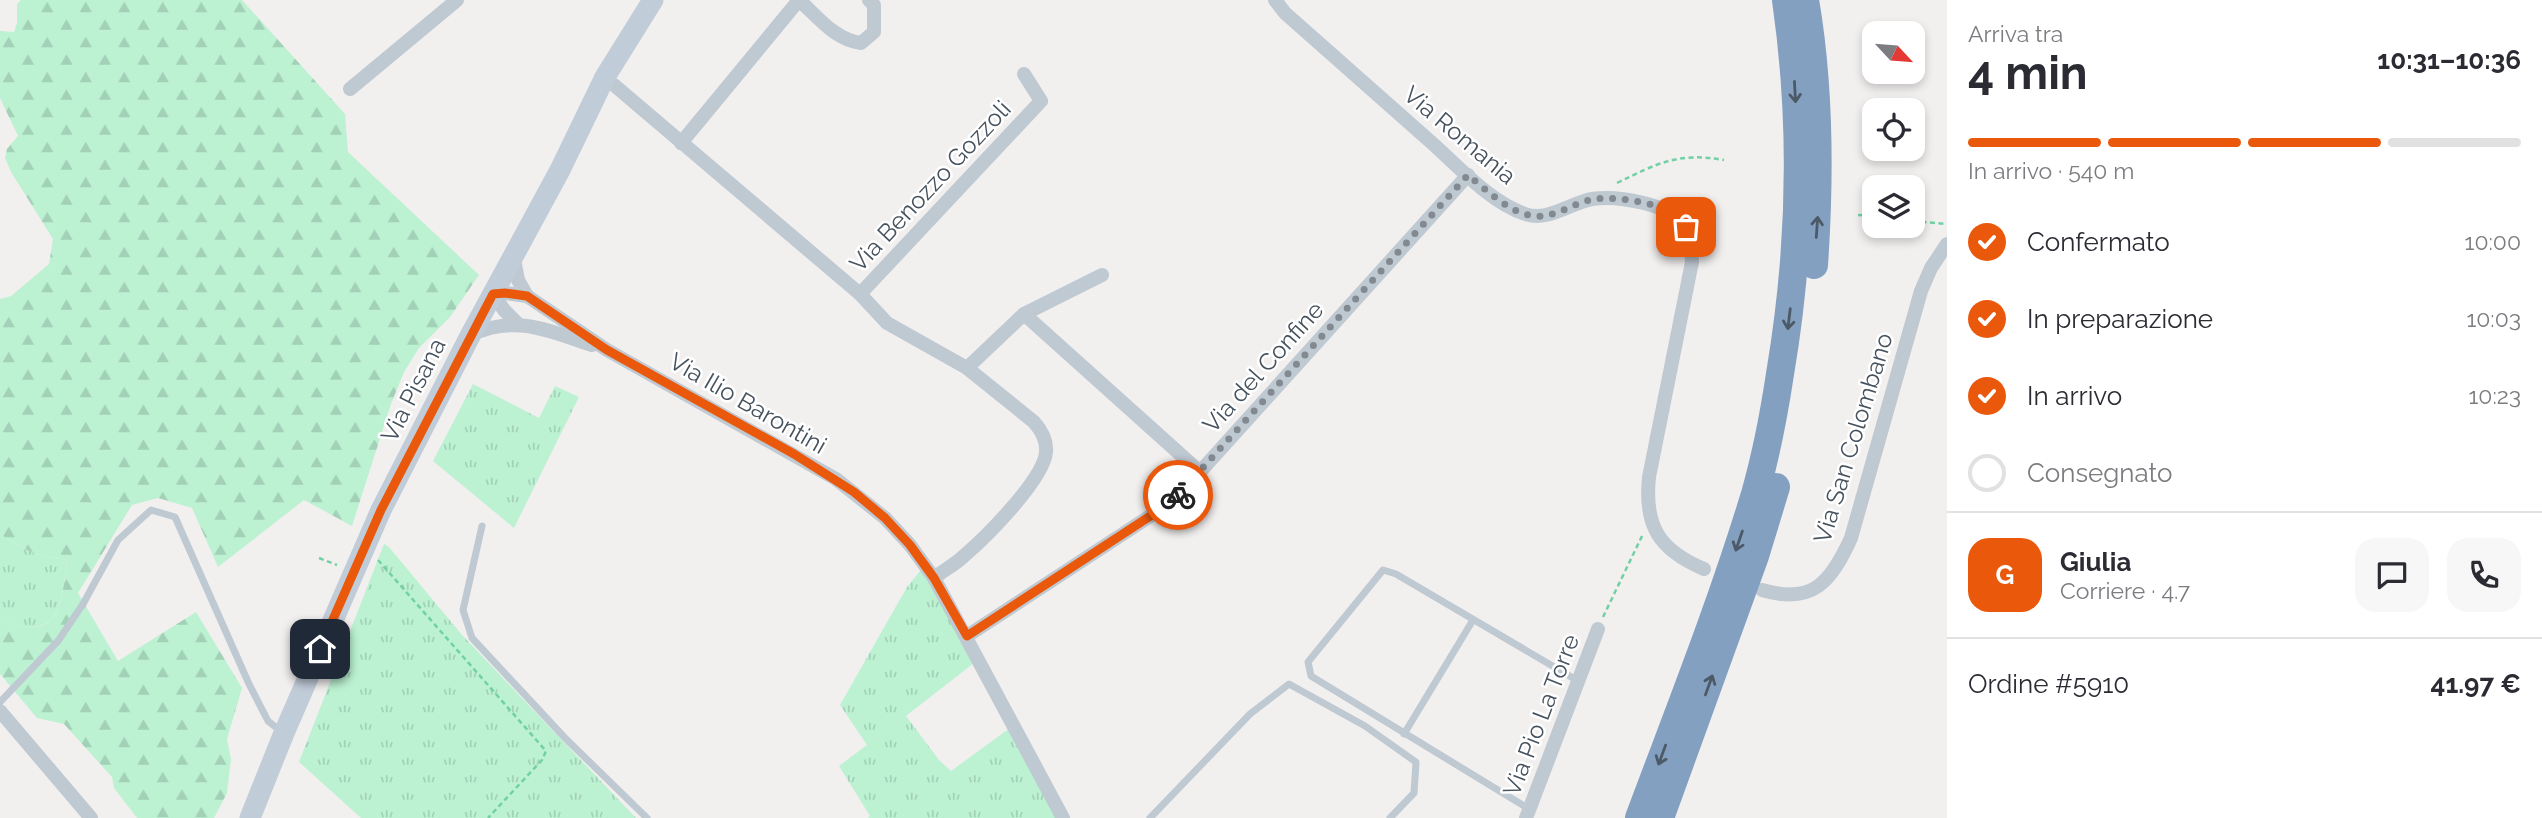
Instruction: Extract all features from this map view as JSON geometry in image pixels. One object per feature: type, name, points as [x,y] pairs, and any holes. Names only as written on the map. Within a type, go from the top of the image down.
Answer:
[{"type":"highway","points":[[1639,818],[1755,492],[1775,407],[1795,269],[1799,175],[1793,61],[1786,0]]},
{"type":"highway","points":[[1660,818],[1755,556],[1774,495],[1794,408],[1814,271],[1818,215],[1816,115],[1805,0]]},
{"type":"main road","name":"Via Pisana","points":[[250,818],[364,544],[470,336],[514,259],[604,77],[653,0]]},
{"type":"street","points":[[350,89],[457,0]]},
{"type":"street","points":[[681,144],[799,0],[838,36],[849,42],[861,43],[874,32],[874,5],[869,0]]},
{"type":"street","name":"Via Romania","points":[[1275,0],[1285,13],[1503,203],[1529,215],[1542,215],[1592,199]]},
{"type":"street","name":"Via Benozzo Gozzoli","points":[[860,294],[1041,101],[1024,74]]},
{"type":"street","name":"Via Benozzo Gozzoli","points":[[614,85],[860,294],[887,323],[967,368],[1038,427],[1044,436],[1045,456],[1039,474],[972,549],[934,578]]},
{"type":"street","name":"Via del Confine","points":[[967,636],[1161,509],[1200,472],[1468,175]]},
{"type":"street","points":[[1592,199],[1623,199],[1662,209],[1675,215],[1686,227],[1691,242],[1692,262],[1648,477],[1646,502],[1658,536],[1669,549],[1683,560],[1704,569]]},
{"type":"street","name":"Via San Colombano","points":[[1762,590],[1790,596],[1805,594],[1833,573],[1843,556],[1851,538],[1921,291],[1931,268],[1947,244]]},
{"type":"street","points":[[514,259],[518,280],[527,296]]},
{"type":"street","points":[[967,368],[1024,314],[1102,275]]},
{"type":"street","points":[[519,324],[504,310],[493,294],[527,296]]},
{"type":"street","name":"Via Ilio Barontini","points":[[527,296],[607,350],[794,454],[854,492],[885,518],[910,545],[934,578],[1063,818]]},
{"type":"street","points":[[1024,314],[1200,472]]},
{"type":"street","name":"Via Ilio Barontini","points":[[470,336],[491,327],[519,324],[607,350]]},
{"type":"street","name":"Via Pio La Torre","points":[[1528,813],[1598,629]]},
{"type":"street","points":[[0,711],[90,818]]},
{"type":"lane","points":[[0,702],[58,642],[83,604],[118,540],[151,510],[175,517],[249,684],[268,721],[284,733]]},
{"type":"lane","points":[[482,526],[463,610],[472,638],[565,738],[647,818]]},
{"type":"lane","points":[[1528,813],[1311,676],[1308,662],[1383,570],[1396,574],[1578,681]]},
{"type":"lane","points":[[1404,734],[1473,620]]},
{"type":"lane","points":[[1150,818],[1250,714],[1289,684],[1365,726],[1416,762],[1414,793],[1390,818]]},
{"type":"path","points":[[1592,199],[1615,184],[1672,159],[1698,156],[1724,160]]},
{"type":"path","points":[[1858,215],[1862,215]]},
{"type":"path","points":[[1925,221],[1947,224]]},
{"type":"path","points":[[1611,601],[1650,519]]},
{"type":"path","points":[[364,544],[546,751],[542,760],[488,818]]},
{"type":"green space","points":[[21,0],[242,0],[345,114],[348,152],[479,275],[450,317],[419,348],[404,372],[352,526],[304,500],[218,567],[192,508],[158,498],[132,505],[78,593],[118,661],[196,612],[242,688],[227,739],[231,759],[227,793],[214,818],[137,818],[114,788],[112,777],[64,724],[37,718],[0,674],[0,620],[35,627],[46,624],[54,617],[62,593],[67,560],[34,554],[0,534],[0,299],[11,296],[49,264],[53,239],[5,158],[7,149],[18,136],[0,98],[0,31],[14,32],[17,4]]},
{"type":"green space","points":[[473,384],[539,418],[555,386],[579,397],[514,528],[433,461]]},
{"type":"green space","points":[[0,534],[34,554],[67,560],[59,606],[46,624],[35,627],[20,626],[0,620]]},
{"type":"green space","points":[[384,544],[462,635],[636,818],[361,818],[299,762]]},
{"type":"green space","points":[[925,565],[979,659],[906,716],[939,760],[951,771],[1014,725],[1063,818],[868,818],[870,816],[839,766],[867,745],[840,705],[907,587]]},
{"type":"way so far","points":[[1178,495],[1468,175],[1503,203],[1529,215],[1542,215],[1592,199],[1623,199],[1662,209],[1675,215],[1686,227]]},
{"type":"route","points":[[320,649],[364,544],[493,294],[527,296],[607,350],[794,454],[854,492],[885,518],[910,545],[934,578],[967,636],[1161,509],[1178,495]]}]
